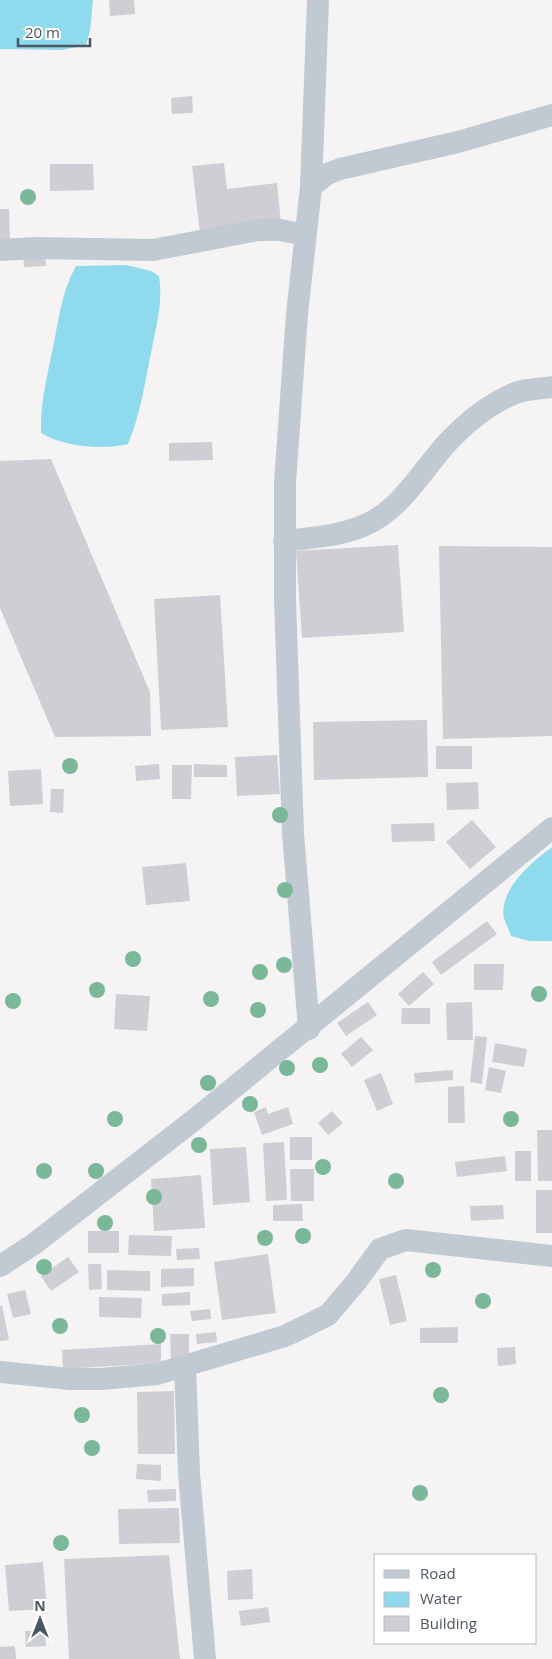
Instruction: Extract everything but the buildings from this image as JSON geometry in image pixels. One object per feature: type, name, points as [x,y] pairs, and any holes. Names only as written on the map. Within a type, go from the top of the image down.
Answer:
[{"type":"street","points":[[309,1029],[293,833],[284,541],[287,429],[311,187],[318,0]]},
{"type":"street","points":[[311,187],[327,174],[340,170],[458,142],[552,115]]},
{"type":"street","points":[[0,250],[36,248],[152,250],[258,230],[280,230],[305,235]]},
{"type":"street","points":[[284,541],[321,536],[363,526],[395,505],[420,479],[447,443],[474,418],[511,394],[552,387]]},
{"type":"street","points":[[0,1266],[34,1244],[115,1182],[309,1029],[552,828]]},
{"type":"street","points":[[0,1372],[70,1379],[101,1379],[157,1374],[285,1336],[328,1315],[356,1282],[380,1249],[406,1240],[552,1256]]},
{"type":"street","points":[[184,1367],[189,1473],[205,1659]]},
{"type":"water","points":[[0,0],[93,0],[90,31],[86,45],[62,50],[0,49]]},
{"type":"water","points":[[126,265],[151,271],[159,276],[160,285],[160,303],[142,397],[128,444],[95,447],[72,444],[50,438],[41,433],[43,397],[60,310],[72,275],[76,266]]},
{"type":"water","points":[[552,847],[552,941],[529,941],[511,936],[504,918],[506,897],[527,868]]}]
